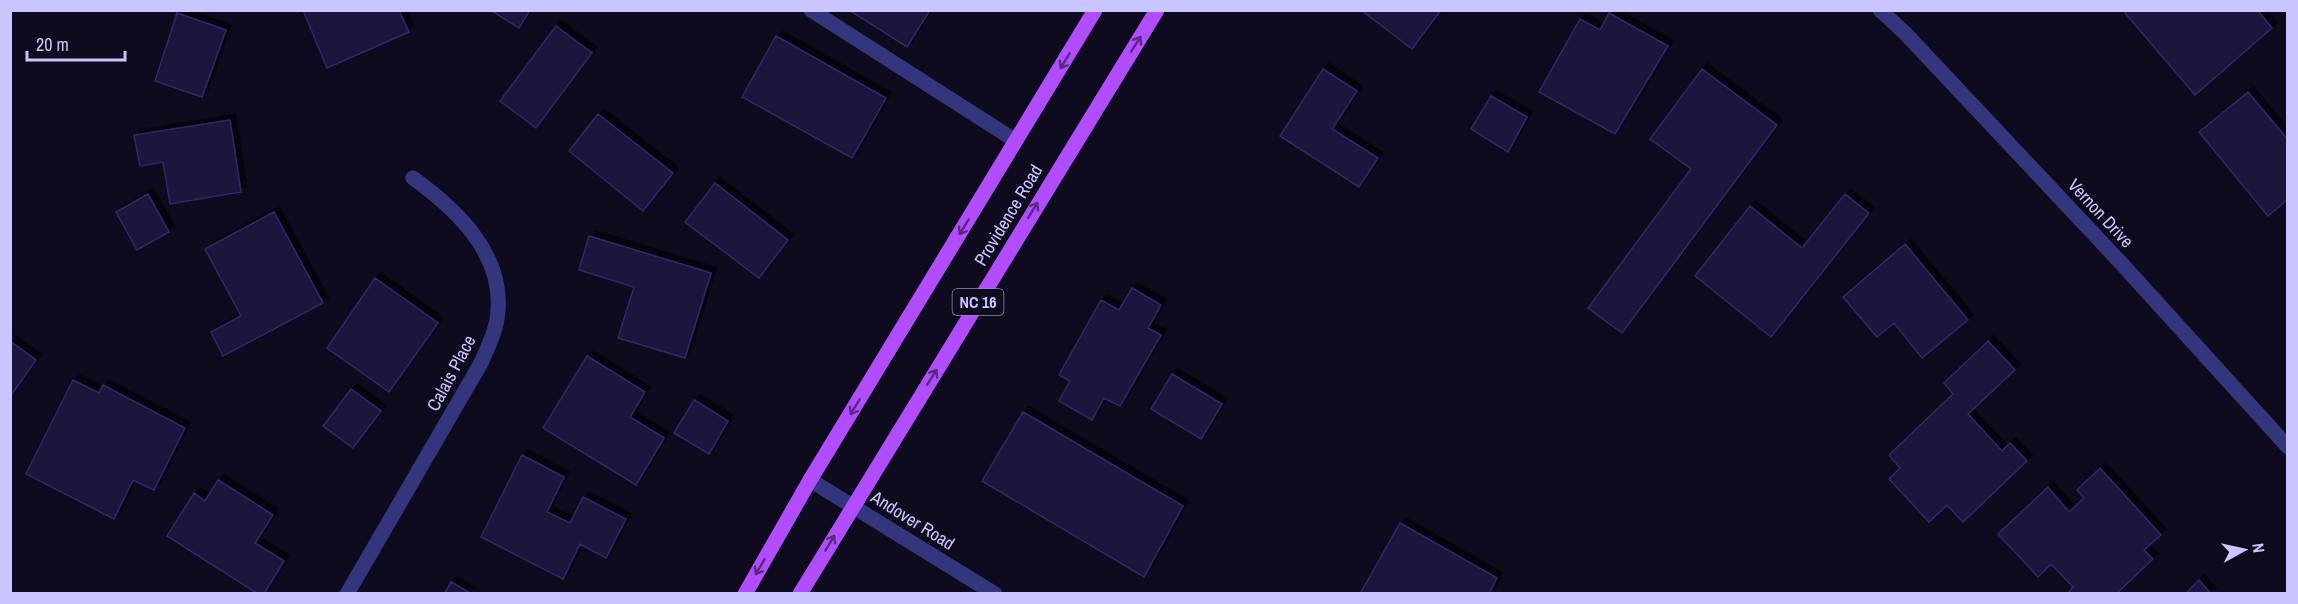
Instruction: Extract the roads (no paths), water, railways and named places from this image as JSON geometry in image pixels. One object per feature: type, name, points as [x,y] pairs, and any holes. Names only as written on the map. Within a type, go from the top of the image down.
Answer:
[{"type":"main road","name":"Providence Road","points":[[745,594],[810,480],[1095,10]]},
{"type":"main road","name":"Providence Road","points":[[800,594],[1157,10]]},
{"type":"street","points":[[811,10],[1016,141]]},
{"type":"street","name":"Vernon Drive","points":[[1880,10],[1905,33],[2094,235],[2288,447]]},
{"type":"street","name":"Calais Place","points":[[347,594],[480,363],[493,334],[498,311],[497,280],[484,250],[464,220],[440,197],[413,178]]},
{"type":"street","name":"Andover Road","points":[[810,480],[995,594]]}]
